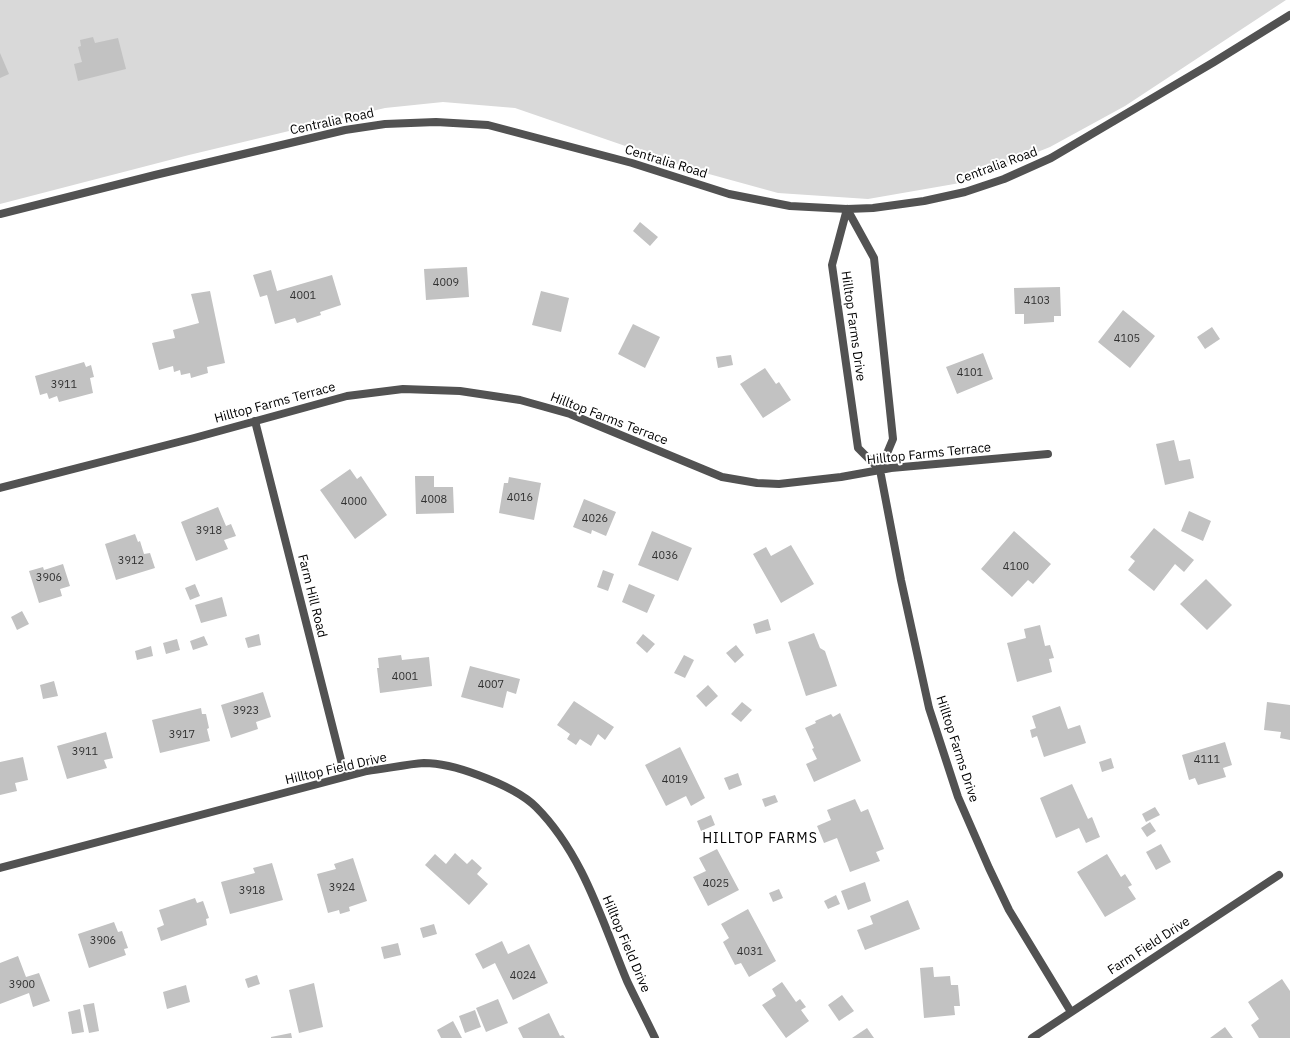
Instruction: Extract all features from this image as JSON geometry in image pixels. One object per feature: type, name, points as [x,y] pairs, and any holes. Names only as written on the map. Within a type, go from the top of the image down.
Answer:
[{"type":"street","name":"Centralia Road","points":[[0,214],[155,175],[345,130],[385,124],[436,122],[488,125],[632,163],[729,194],[790,206],[847,209],[873,208],[924,201],[965,192],[1004,179],[1051,158],[1214,62],[1290,15]]},
{"type":"street","name":"Hilltop Farms Drive","points":[[847,209],[832,265],[858,448],[880,470]]},
{"type":"street","name":"Hilltop Farms Drive","points":[[847,209],[874,258],[893,439],[880,470],[901,580],[929,708],[958,797],[989,868],[1009,910],[1071,1012]]},
{"type":"street","name":"Hilltop Farms Terrace","points":[[0,488],[194,438],[347,396],[403,389],[460,391],[520,400],[570,414],[722,477],[757,483],[779,484],[842,477],[891,468],[1048,454]]},
{"type":"street","name":"Farm Hill Road","points":[[256,421],[345,776]]},
{"type":"street","name":"Hilltop Field Drive","points":[[0,868],[345,776],[425,763],[460,768],[493,780],[518,794],[535,806],[556,831],[578,865],[592,894],[628,982],[655,1038]]},
{"type":"street","name":"Farm Field Drive","points":[[1032,1038],[1279,875]]},
{"type":"shaded area","points":[[0,0],[1286,0],[1125,106],[1050,147],[960,183],[868,199],[778,193],[698,171],[515,108],[443,102],[385,108],[189,155],[0,204]]},
{"type":"building","points":[[93,37],[95,43],[118,38],[126,69],[78,81],[74,64],[82,62],[78,47],[81,46],[80,40]]},
{"type":"building","points":[[0,53],[9,74],[0,78]]},
{"type":"building","points":[[640,222],[658,237],[650,246],[633,231]]},
{"type":"building","points":[[467,267],[469,297],[426,300],[424,269]]},
{"type":"building","points":[[271,270],[277,291],[332,275],[341,305],[320,312],[321,315],[297,323],[295,318],[275,324],[267,295],[260,297],[253,275]]},
{"type":"building","points":[[1060,287],[1061,316],[1054,316],[1054,322],[1024,324],[1024,314],[1015,314],[1014,288]]},
{"type":"building","points":[[210,291],[225,363],[207,367],[208,373],[191,378],[190,373],[181,375],[180,370],[174,372],[173,366],[159,370],[152,343],[175,338],[173,330],[199,323],[191,294]]},
{"type":"building","points":[[541,291],[569,298],[561,332],[532,325]]},
{"type":"building","points":[[1123,310],[1155,336],[1130,368],[1098,342]]},
{"type":"building","points":[[633,324],[660,337],[645,368],[618,354]]},
{"type":"building","points":[[1212,327],[1220,339],[1205,349],[1197,337]]},
{"type":"building","points":[[983,353],[993,379],[957,394],[946,367]]},
{"type":"building","points":[[731,355],[733,365],[718,368],[716,357]]},
{"type":"building","points":[[84,362],[86,367],[91,365],[94,377],[90,378],[93,393],[59,402],[57,396],[49,399],[47,393],[40,395],[35,376]]},
{"type":"building","points":[[765,368],[776,384],[779,382],[791,400],[763,418],[740,384]]},
{"type":"building","points":[[1174,440],[1179,461],[1190,459],[1194,478],[1165,485],[1156,444]]},
{"type":"building","points":[[350,469],[357,479],[361,476],[387,515],[355,539],[320,490]]},
{"type":"building","points":[[415,476],[434,476],[434,487],[453,487],[454,513],[416,514]]},
{"type":"building","points":[[509,477],[541,483],[534,520],[499,513],[504,483],[508,483]]},
{"type":"building","points":[[584,499],[616,512],[606,536],[592,530],[591,534],[573,527]]},
{"type":"building","points":[[218,507],[226,526],[231,524],[236,536],[224,540],[228,549],[196,561],[181,522]]},
{"type":"building","points":[[1189,511],[1211,521],[1203,541],[1181,531]]},
{"type":"building","points":[[1154,528],[1194,560],[1184,572],[1175,564],[1154,591],[1128,570],[1135,561],[1130,557]]},
{"type":"building","points":[[652,531],[692,548],[678,581],[638,565]]},
{"type":"building","points":[[1014,531],[1051,564],[1033,584],[1028,580],[1012,597],[981,569]]},
{"type":"building","points":[[135,534],[138,542],[140,541],[144,554],[150,553],[155,568],[116,580],[105,544]]},
{"type":"building","points":[[791,545],[814,584],[781,603],[753,554],[766,547],[771,556]]},
{"type":"building","points":[[63,564],[70,586],[60,589],[62,596],[39,603],[29,571],[43,567],[44,570]]},
{"type":"building","points":[[603,570],[614,574],[608,591],[597,587]]},
{"type":"building","points":[[1206,579],[1232,605],[1207,630],[1180,604]]},
{"type":"building","points":[[195,584],[200,596],[190,600],[185,588]]},
{"type":"building","points":[[629,584],[655,595],[647,613],[622,602]]},
{"type":"building","points":[[222,597],[227,616],[201,623],[195,605]]},
{"type":"building","points":[[22,611],[29,624],[17,630],[11,617]]},
{"type":"building","points":[[768,619],[771,630],[756,634],[753,624]]},
{"type":"building","points":[[1040,625],[1045,646],[1050,645],[1054,658],[1049,659],[1052,672],[1017,682],[1007,643],[1026,638],[1024,629]]},
{"type":"building","points":[[814,633],[820,648],[825,651],[837,686],[806,696],[788,642]]},
{"type":"building","points":[[259,634],[261,645],[248,648],[245,638]]},
{"type":"building","points":[[643,634],[655,644],[647,653],[636,643]]},
{"type":"building","points":[[204,636],[208,645],[193,650],[190,641]]},
{"type":"building","points":[[177,639],[180,650],[166,654],[163,643]]},
{"type":"building","points":[[736,645],[744,655],[735,663],[726,653]]},
{"type":"building","points":[[151,646],[153,656],[137,660],[135,651]]},
{"type":"building","points":[[401,655],[402,660],[429,657],[432,686],[380,693],[377,668],[379,668],[378,658]]},
{"type":"building","points":[[684,655],[694,660],[685,678],[674,673]]},
{"type":"building","points":[[470,666],[520,679],[516,694],[507,691],[503,708],[461,697]]},
{"type":"building","points":[[54,681],[58,696],[43,699],[40,685]]},
{"type":"building","points":[[708,685],[718,696],[706,707],[696,696]]},
{"type":"building","points":[[263,692],[271,717],[256,722],[258,729],[231,738],[221,705]]},
{"type":"building","points":[[574,701],[614,727],[605,740],[598,734],[591,746],[580,739],[576,745],[567,739],[570,734],[557,725]]},
{"type":"building","points":[[742,702],[752,710],[741,722],[731,714]]},
{"type":"building","points":[[1267,702],[1290,705],[1290,740],[1280,738],[1281,732],[1264,730]]},
{"type":"building","points":[[1060,706],[1068,729],[1080,725],[1086,743],[1044,757],[1037,736],[1032,738],[1030,730],[1036,728],[1032,716]]},
{"type":"building","points":[[201,708],[202,714],[206,714],[209,728],[207,729],[210,741],[160,753],[152,720]]},
{"type":"building","points":[[840,713],[861,761],[814,782],[806,764],[817,759],[805,728],[816,723],[815,721],[831,714],[833,717]]},
{"type":"building","points":[[106,732],[113,758],[104,760],[107,768],[67,779],[57,746]]},
{"type":"building","points":[[1225,742],[1232,765],[1223,768],[1226,777],[1198,785],[1195,778],[1189,780],[1182,755]]},
{"type":"building","points":[[680,747],[705,798],[691,806],[686,796],[666,806],[645,765]]},
{"type":"building","points":[[23,757],[28,780],[15,783],[17,791],[0,795],[0,762]]},
{"type":"building","points":[[1111,758],[1114,768],[1102,772],[1099,762]]},
{"type":"building","points":[[738,773],[742,785],[729,790],[724,778]]},
{"type":"building","points":[[1072,784],[1088,819],[1092,817],[1100,837],[1086,843],[1079,828],[1056,838],[1040,798]]},
{"type":"building","points":[[775,795],[778,802],[765,807],[762,799]]},
{"type":"building","points":[[855,799],[861,812],[868,809],[884,849],[876,852],[880,861],[850,872],[837,838],[824,843],[817,826],[831,820],[827,810]]},
{"type":"building","points":[[1155,807],[1160,815],[1146,822],[1142,814]]},
{"type":"building","points":[[711,815],[715,825],[701,831],[697,821]]},
{"type":"building","points":[[1150,822],[1156,831],[1147,837],[1141,828]]},
{"type":"building","points":[[1161,844],[1171,862],[1156,870],[1146,852]]},
{"type":"building","points":[[717,849],[739,890],[708,906],[693,877],[706,871],[699,858]]},
{"type":"building","points":[[455,853],[467,864],[472,859],[482,868],[477,874],[488,884],[469,905],[425,865],[435,854],[446,864]]},
{"type":"building","points":[[1107,854],[1121,877],[1125,874],[1132,885],[1128,887],[1136,899],[1105,917],[1077,872]]},
{"type":"building","points":[[353,858],[367,901],[349,907],[350,911],[340,914],[339,910],[328,913],[317,874],[336,869],[334,864]]},
{"type":"building","points":[[272,863],[283,900],[230,914],[221,882],[255,873],[253,868]]},
{"type":"building","points":[[865,882],[871,901],[848,910],[841,891]]},
{"type":"building","points":[[779,889],[783,898],[773,902],[769,893]]},
{"type":"building","points":[[836,895],[840,904],[828,909],[824,901]]},
{"type":"building","points":[[195,898],[197,903],[203,901],[209,918],[206,919],[207,925],[161,941],[157,928],[164,925],[159,910]]},
{"type":"building","points":[[908,900],[920,929],[865,950],[857,930],[873,924],[870,916]]},
{"type":"building","points":[[748,909],[776,961],[749,977],[741,963],[735,965],[723,942],[729,938],[721,924]]},
{"type":"building","points":[[114,922],[118,932],[122,931],[128,948],[124,949],[126,955],[89,968],[78,934]]},
{"type":"building","points":[[434,924],[437,934],[423,938],[420,928]]},
{"type":"building","points":[[502,941],[508,954],[529,944],[548,983],[513,1000],[495,963],[483,969],[475,954]]},
{"type":"building","points":[[398,943],[401,955],[384,959],[381,947]]},
{"type":"building","points":[[18,956],[26,977],[39,973],[50,1001],[33,1007],[29,993],[0,1004],[0,963]]},
{"type":"building","points":[[933,967],[934,977],[950,976],[951,985],[958,985],[960,1006],[954,1006],[955,1015],[924,1018],[920,968]]},
{"type":"building","points":[[257,975],[260,984],[248,988],[245,979]]},
{"type":"building","points":[[1282,979],[1290,991],[1290,1038],[1259,1038],[1251,1025],[1259,1019],[1248,1002]]},
{"type":"building","points":[[782,982],[796,1002],[800,999],[806,1007],[801,1010],[809,1021],[786,1038],[762,1005],[776,996],[772,989]]},
{"type":"building","points":[[314,983],[323,1027],[299,1033],[289,990]]},
{"type":"building","points":[[186,985],[190,1002],[167,1009],[163,992]]},
{"type":"building","points":[[842,995],[854,1011],[839,1021],[828,1005]]},
{"type":"building","points":[[498,999],[508,1023],[486,1032],[476,1008]]},
{"type":"building","points":[[94,1003],[99,1031],[89,1033],[83,1005]]},
{"type":"building","points":[[80,1009],[84,1032],[72,1034],[68,1012]]},
{"type":"building","points":[[475,1010],[481,1027],[465,1033],[459,1016]]},
{"type":"building","points":[[549,1013],[560,1036],[563,1035],[565,1038],[523,1038],[518,1028]]},
{"type":"building","points":[[453,1021],[462,1038],[441,1038],[437,1030]]},
{"type":"building","points":[[1225,1027],[1233,1038],[1210,1038]]},
{"type":"building","points":[[867,1028],[874,1038],[852,1038]]},
{"type":"building","points":[[291,1033],[292,1038],[271,1038],[271,1037]]},
{"type":"district","name":"HILLTOP FARMS","points":[[760,839]]}]
